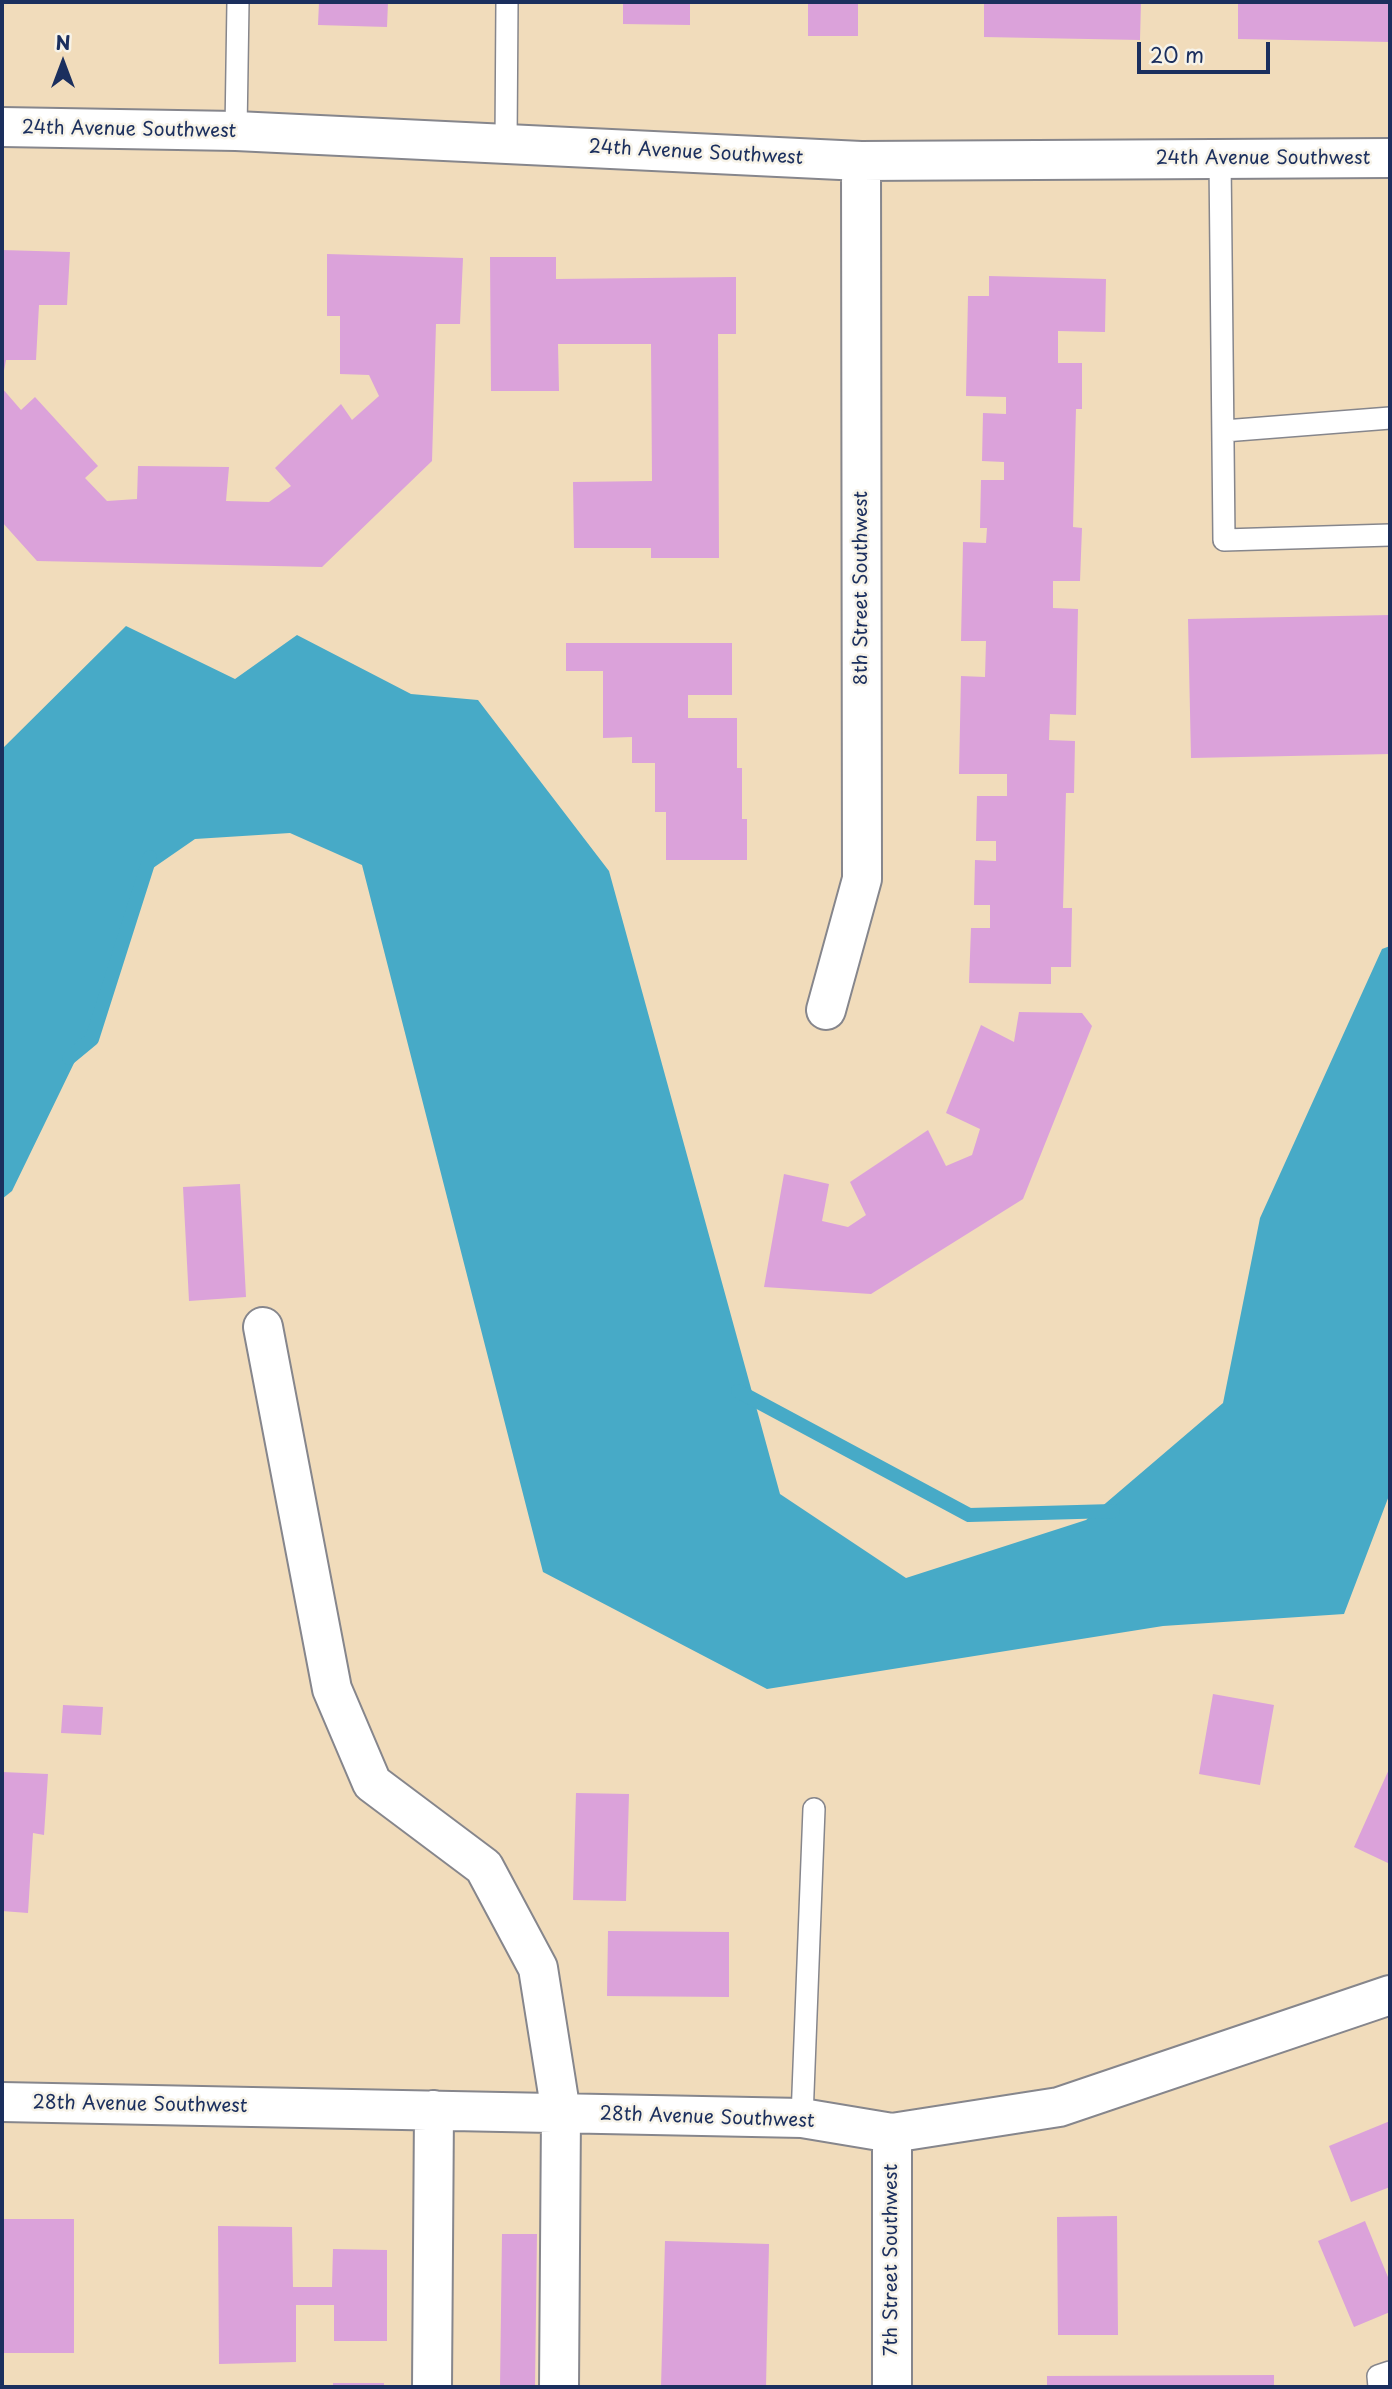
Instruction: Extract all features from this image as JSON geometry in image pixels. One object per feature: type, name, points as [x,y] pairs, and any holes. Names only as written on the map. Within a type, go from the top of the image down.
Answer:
[{"type":"street","name":"24th Avenue Southwest","points":[[2,127],[236,131],[861,161],[1390,158]]},
{"type":"street","name":"8th Street Southwest","points":[[825,1010],[862,879],[861,161]]},
{"type":"street","points":[[263,1327],[332,1689],[372,1783],[484,1867],[538,1968],[561,2113],[559,2387]]},
{"type":"street","name":"28th Avenue Southwest","points":[[2,2102],[802,2118],[892,2133],[1059,2107],[1390,1995]]},
{"type":"street","points":[[432,2387],[434,2110]]},
{"type":"street","name":"7th Street Southwest","points":[[892,2133],[892,2387]]},
{"type":"lane","points":[[236,131],[238,2]]},
{"type":"lane","points":[[506,143],[508,2]]},
{"type":"lane","points":[[1220,159],[1224,540],[1390,535]]},
{"type":"lane","points":[[1224,431],[1390,418]]},
{"type":"lane","points":[[802,2118],[814,1809]]},
{"type":"lane","points":[[1379,2387],[1378,2376],[1390,2372]]},
{"type":"water","points":[[126,626],[235,679],[297,635],[411,694],[478,700],[609,871],[780,1494],[906,1578],[1086,1520],[1223,1403],[1260,1218],[1382,949],[1390,946],[1390,1493],[1344,1614],[1163,1626],[767,1689],[543,1572],[362,865],[290,833],[195,839],[140,877],[92,1026],[12,1191],[2,1199],[2,749]]},
{"type":"building","points":[[319,2],[388,2],[387,27],[318,25]]},
{"type":"building","points":[[623,2],[690,2],[690,25],[623,24]]},
{"type":"building","points":[[808,2],[858,2],[858,36],[808,36]]},
{"type":"building","points":[[984,2],[1141,2],[1140,40],[984,37]]},
{"type":"building","points":[[1238,2],[1390,2],[1390,42],[1238,39]]},
{"type":"building","points":[[2,250],[70,252],[67,305],[39,305],[36,360],[6,360],[3,376]]},
{"type":"building","points":[[327,254],[463,258],[460,324],[436,324],[432,461],[322,567],[37,561],[2,522],[2,388],[21,410],[35,397],[98,466],[85,478],[107,501],[137,499],[138,466],[229,467],[226,501],[269,502],[291,486],[275,468],[341,404],[352,420],[379,396],[369,375],[340,374],[340,316],[327,316]]},
{"type":"building","points":[[490,257],[556,257],[556,279],[736,277],[736,334],[718,334],[719,558],[651,558],[651,548],[574,548],[573,482],[652,481],[651,344],[558,344],[559,391],[491,391]]},
{"type":"building","points":[[989,276],[1106,279],[1105,332],[1058,331],[1058,363],[1082,363],[1082,409],[1076,409],[1073,527],[1082,528],[1080,581],[1053,581],[1053,608],[1078,609],[1076,715],[1050,714],[1049,740],[1075,741],[1074,793],[1066,793],[1063,908],[1072,908],[1071,967],[1051,967],[1051,984],[969,983],[971,928],[990,928],[990,905],[974,905],[975,860],[996,861],[996,841],[976,841],[977,796],[1007,796],[1007,774],[959,774],[961,676],[985,677],[986,641],[961,641],[963,542],[986,543],[987,528],[980,528],[981,480],[1004,480],[1004,462],[982,461],[983,413],[1006,414],[1006,397],[966,396],[968,296],[989,296]]},
{"type":"building","points":[[1390,615],[1390,754],[1191,758],[1188,619]]},
{"type":"building","points":[[566,643],[732,643],[732,695],[688,695],[688,718],[737,718],[737,768],[742,768],[742,819],[747,819],[747,860],[666,860],[666,812],[655,812],[655,763],[632,763],[632,737],[603,738],[603,671],[566,671]]},
{"type":"building","points":[[1019,1012],[1082,1013],[1092,1026],[1023,1199],[871,1294],[764,1287],[784,1174],[829,1184],[822,1221],[848,1227],[866,1215],[850,1182],[928,1130],[946,1166],[972,1155],[980,1129],[946,1113],[981,1025],[1014,1042]]},
{"type":"building","points":[[240,1184],[246,1297],[189,1301],[183,1187]]},
{"type":"building","points":[[1213,1694],[1274,1705],[1260,1785],[1199,1774]]},
{"type":"building","points":[[63,1705],[103,1707],[101,1735],[61,1733]]},
{"type":"building","points":[[1390,1767],[1390,1864],[1354,1847]]},
{"type":"building","points":[[2,1772],[48,1774],[44,1835],[33,1833],[28,1913],[2,1911]]},
{"type":"building","points":[[576,1793],[629,1794],[626,1901],[573,1900]]},
{"type":"building","points":[[608,1931],[729,1932],[729,1997],[607,1996]]},
{"type":"building","points":[[1390,2121],[1390,2187],[1351,2202],[1329,2146]]},
{"type":"building","points":[[1117,2216],[1118,2335],[1058,2335],[1057,2217]]},
{"type":"building","points":[[2,2219],[74,2219],[74,2353],[2,2353]]},
{"type":"building","points":[[1365,2221],[1390,2282],[1390,2312],[1354,2327],[1318,2241]]},
{"type":"building","points":[[218,2226],[292,2227],[293,2287],[332,2287],[333,2249],[387,2250],[387,2341],[334,2341],[334,2305],[296,2305],[296,2362],[219,2364]]},
{"type":"building","points":[[502,2234],[537,2234],[535,2387],[500,2387]]},
{"type":"building","points":[[665,2241],[769,2244],[766,2387],[661,2387]]},
{"type":"building","points":[[1274,2375],[1274,2387],[1047,2387],[1047,2376]]},
{"type":"building","points":[[333,2383],[384,2383],[384,2387],[333,2387]]},
{"type":"waterway","points":[[69,1058],[92,1039],[150,857]]},
{"type":"waterway","points":[[738,1391],[969,1515],[1113,1511]]}]
